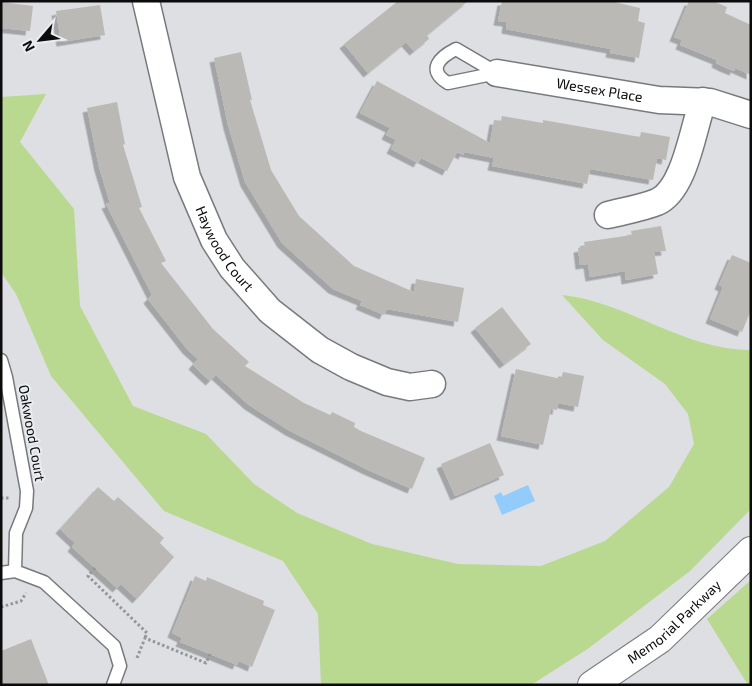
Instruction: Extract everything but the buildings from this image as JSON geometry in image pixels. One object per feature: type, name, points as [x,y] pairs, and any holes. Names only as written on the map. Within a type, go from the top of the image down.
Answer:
[{"type":"main road","name":"Memorial Parkway","points":[[592,685],[660,639],[751,551]]},
{"type":"street","name":"Haywood Court","points":[[146,1],[187,177],[214,240],[232,268],[270,311],[320,350],[351,367],[387,382],[410,388],[432,384]]},
{"type":"street","name":"Wessex Place","points":[[497,73],[660,100],[703,101],[751,115]]},
{"type":"street","points":[[608,215],[658,202],[672,192],[680,175],[703,101]]},
{"type":"lane","name":"Oakwood Court","points":[[1,360],[27,491],[26,508],[16,533],[15,571]]},
{"type":"lane","points":[[1,574],[15,571],[30,575],[44,582],[114,646],[120,666],[113,685]]},
{"type":"path","points":[[95,568],[88,576],[147,633],[137,658]]},
{"type":"path","points":[[1,607],[21,601],[30,575]]},
{"type":"path","points":[[146,638],[206,663],[210,654]]},
{"type":"green space","points":[[46,94],[20,142],[74,209],[80,306],[133,406],[206,434],[254,484],[297,513],[372,544],[458,564],[541,566],[605,541],[669,487],[694,444],[688,414],[665,384],[603,340],[562,295],[586,299],[610,307],[702,342],[726,348],[751,350],[751,509],[690,571],[589,648],[531,685],[321,685],[318,614],[283,561],[164,511],[51,376],[16,294],[1,272],[1,97]]},
{"type":"green space","points":[[751,580],[751,685],[748,685],[707,619]]},
{"type":"water","points":[[528,485],[535,501],[502,515],[494,496],[501,492],[503,496]]}]
